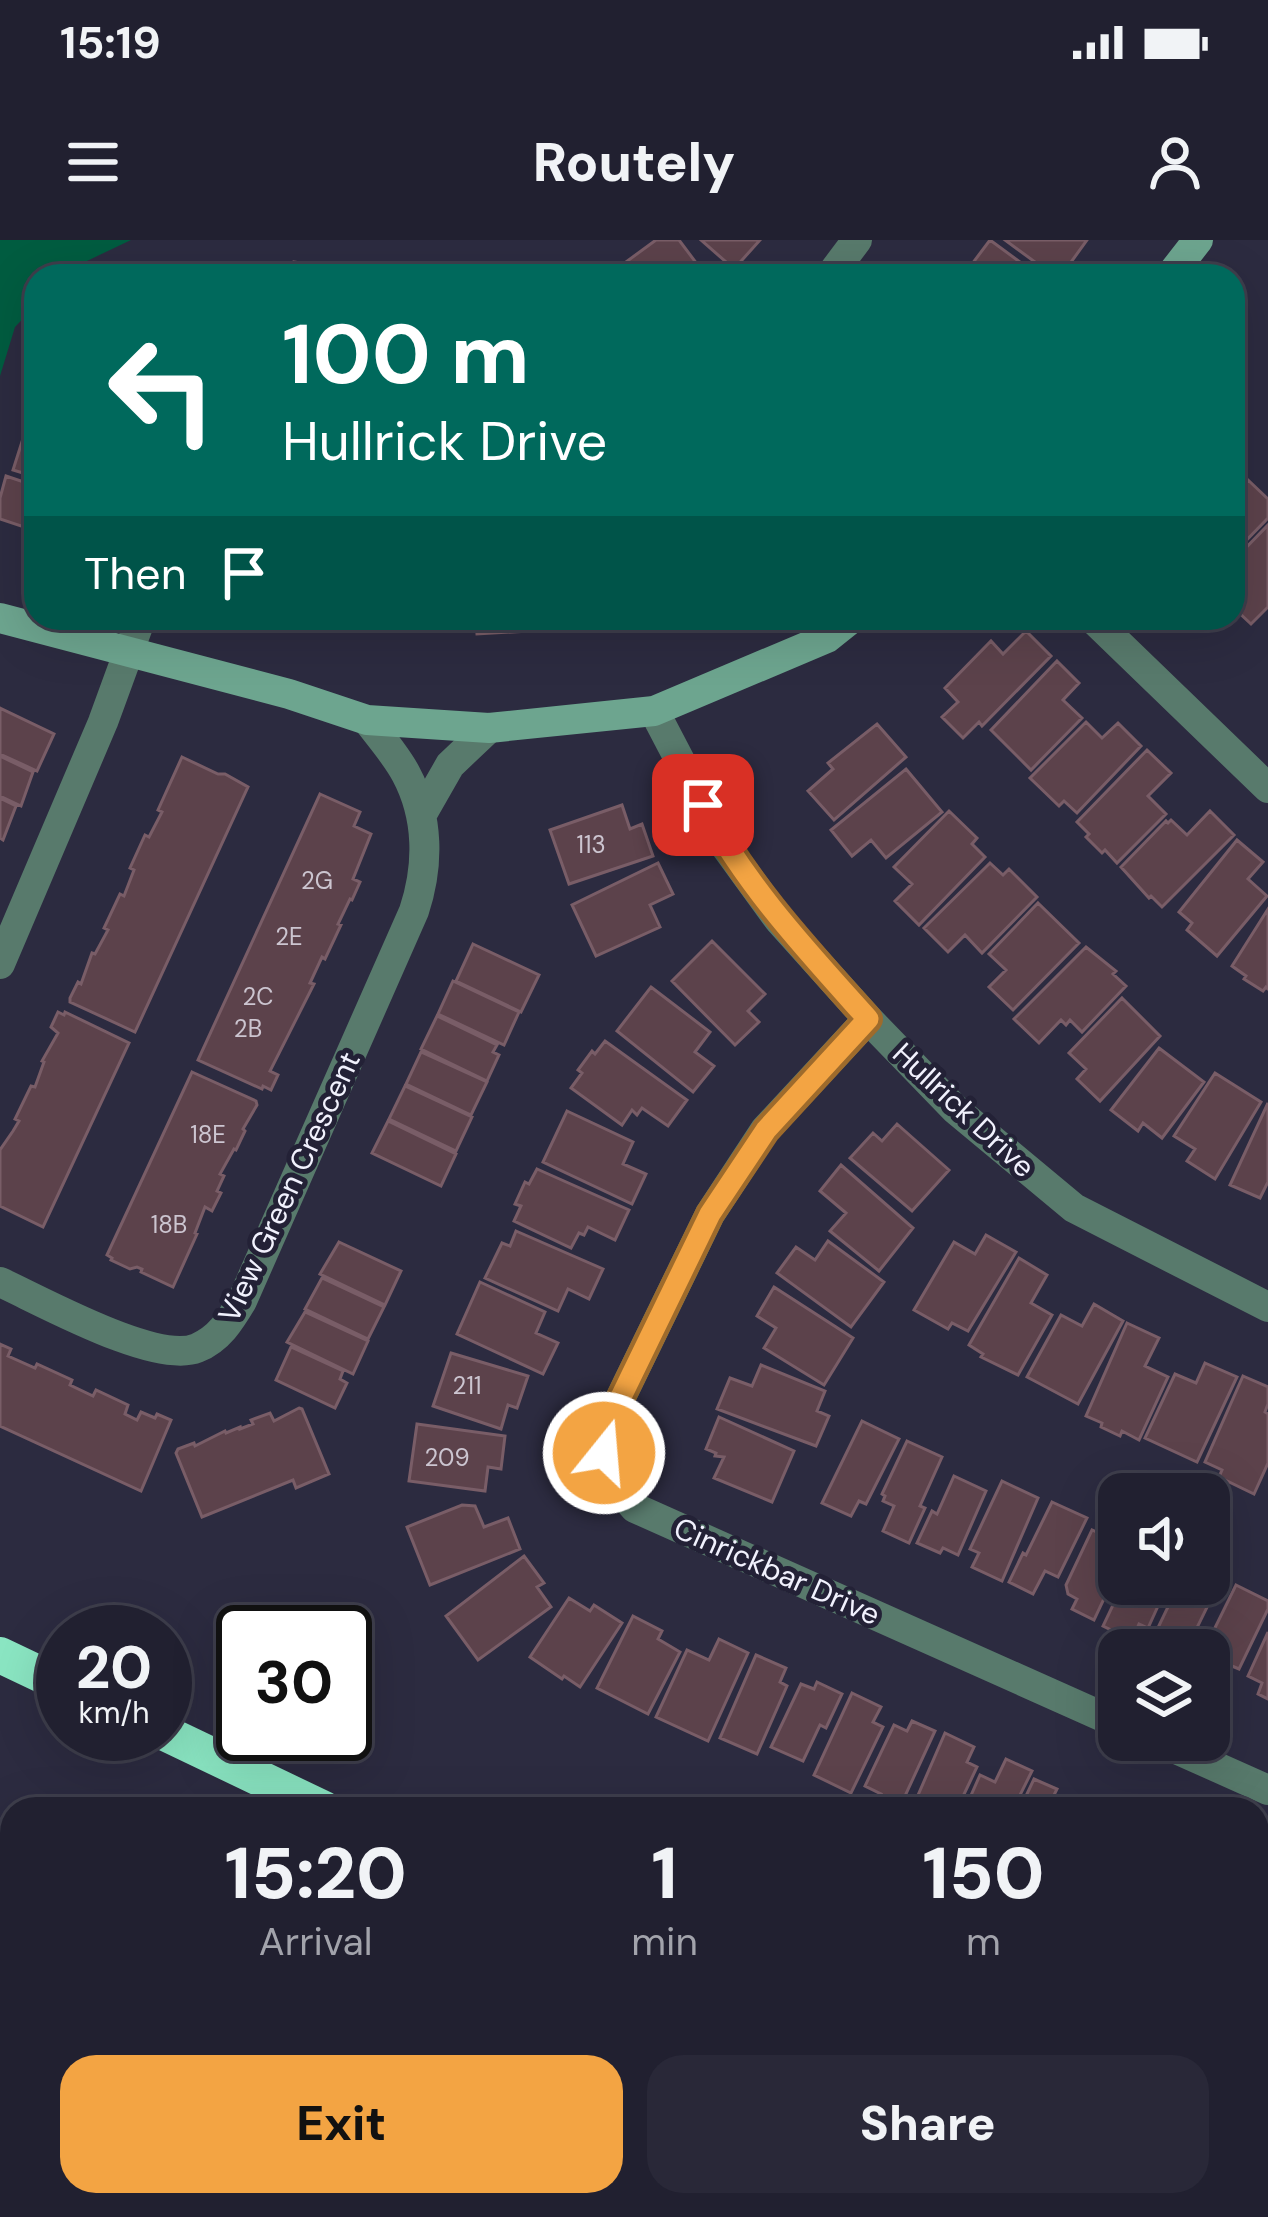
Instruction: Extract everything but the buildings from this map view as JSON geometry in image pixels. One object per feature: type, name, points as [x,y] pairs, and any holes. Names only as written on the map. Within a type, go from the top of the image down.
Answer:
[{"type":"highway","points":[[0,1654],[36,1672]]},
{"type":"highway","points":[[192,1746],[300,1797]]},
{"type":"street","points":[[1179,264],[1198,240]]},
{"type":"street","points":[[48,630],[289,694],[367,720],[489,728],[654,711],[837,630]]},
{"type":"street","points":[[0,964],[103,722],[136,630]]},
{"type":"street","points":[[1104,630],[1268,788]]},
{"type":"street","name":"Hullrick Drive","points":[[654,711],[724,843],[779,920],[956,1110],[1074,1208],[1268,1307]]},
{"type":"street","name":"View Green Crescent","points":[[0,1282],[143,1346],[169,1352],[194,1350],[221,1333],[242,1301],[424,880],[422,814],[407,776],[367,720]]},
{"type":"street","points":[[422,814],[450,764],[489,728]]},
{"type":"street","name":"Cinrickbar Drive","points":[[868,1019],[766,1130],[710,1214],[620,1399],[604,1453],[614,1484],[635,1508],[1098,1715]]},
{"type":"street","points":[[1203,1761],[1268,1790]]},
{"type":"green space","points":[[0,240],[131,240],[81,264],[24,264],[24,318],[15,327],[0,376]]},
{"type":"route","points":[[604,1453],[620,1399],[710,1214],[766,1130],[868,1019],[779,920],[703,805]]}]
